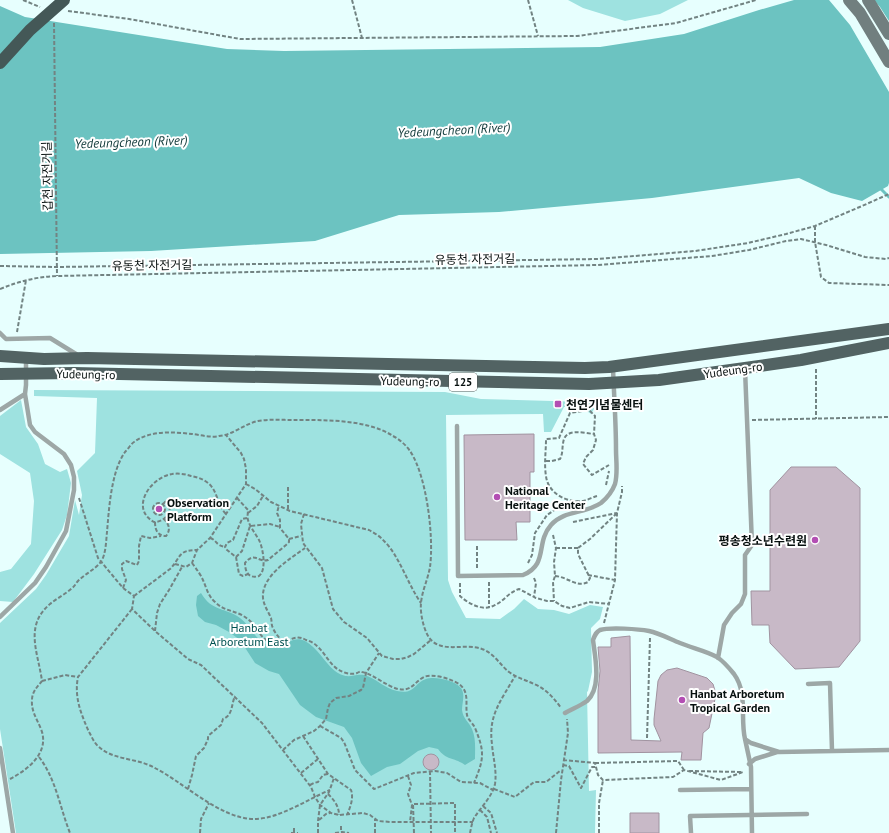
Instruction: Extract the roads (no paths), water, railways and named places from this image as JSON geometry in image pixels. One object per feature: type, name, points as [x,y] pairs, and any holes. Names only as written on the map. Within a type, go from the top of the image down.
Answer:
[{"type":"highway","points":[[0,63],[30,30],[63,5]]},
{"type":"main road","points":[[849,0],[860,13],[889,62]]},
{"type":"main road","points":[[868,0],[889,34]]},
{"type":"main road","name":"Yudeung-ro","points":[[2,356],[44,359],[87,358],[585,368],[612,366],[889,329]]},
{"type":"main road","name":"Yudeung-ro","points":[[3,374],[90,374],[564,384],[613,383],[659,380],[801,360],[889,343]]},
{"type":"lane","points":[[0,333],[6,339],[50,338],[75,354],[87,358]]},
{"type":"lane","points":[[0,617],[35,583],[46,567],[66,531],[74,490],[74,477],[71,465],[64,454],[35,432],[30,425],[25,394],[30,374],[26,357]]},
{"type":"lane","points":[[457,426],[458,576],[524,575],[536,567],[539,560],[544,535],[552,523],[563,515],[597,506],[605,500],[615,483],[615,398],[612,366]]},
{"type":"lane","points":[[718,658],[724,625],[732,613],[741,604],[745,594],[745,555],[752,545],[745,368]]},
{"type":"lane","points":[[0,410],[25,394]]},
{"type":"lane","points":[[564,713],[587,700],[593,690],[596,682],[594,640],[596,634],[602,630],[651,631],[718,658],[735,675],[741,686],[743,730],[750,764],[752,833]]},
{"type":"lane","points":[[808,684],[830,683],[832,751]]},
{"type":"lane","points":[[745,739],[751,743],[779,752]]},
{"type":"lane","points":[[0,748],[13,833]]},
{"type":"lane","points":[[750,764],[755,759],[779,752],[889,750]]},
{"type":"lane","points":[[680,790],[751,788]]},
{"type":"lane","points":[[691,833],[690,816],[807,814]]},
{"type":"water","name":"Yedeungcheon (River)","points":[[794,0],[889,0],[889,183],[888,186],[862,201],[831,193],[799,178],[652,198],[499,212],[399,215],[315,241],[151,251],[0,254],[0,6],[25,17],[227,49],[284,51],[600,47],[684,34]]},
{"type":"water","points":[[201,593],[205,599],[214,606],[240,618],[258,639],[268,645],[278,646],[297,639],[305,641],[314,647],[335,671],[344,676],[364,675],[373,678],[388,688],[403,692],[411,690],[422,681],[430,678],[444,679],[453,682],[462,689],[463,692],[462,710],[474,736],[475,759],[465,765],[444,755],[438,749],[429,747],[418,751],[400,764],[387,767],[371,776],[361,763],[352,738],[344,727],[316,717],[300,705],[279,674],[269,671],[255,663],[240,640],[229,632],[216,625],[205,622],[198,616],[196,605],[197,596]]},
{"type":"waterway","points":[[879,187],[889,197]]},
{"type":"place","name":"천연기념물센터","points":[[558,404]]},
{"type":"place","name":"National Heritage Center","points":[[497,497]]},
{"type":"place","name":"Observation Platform","points":[[159,509]]},
{"type":"place","name":"평송청소년수련원","points":[[815,540]]},
{"type":"place","name":"Hanbat Arboretum Tropical Garden","points":[[682,700]]},
{"type":"park label","name":"Hanbat Arboretum East","points":[[249,634]]}]
